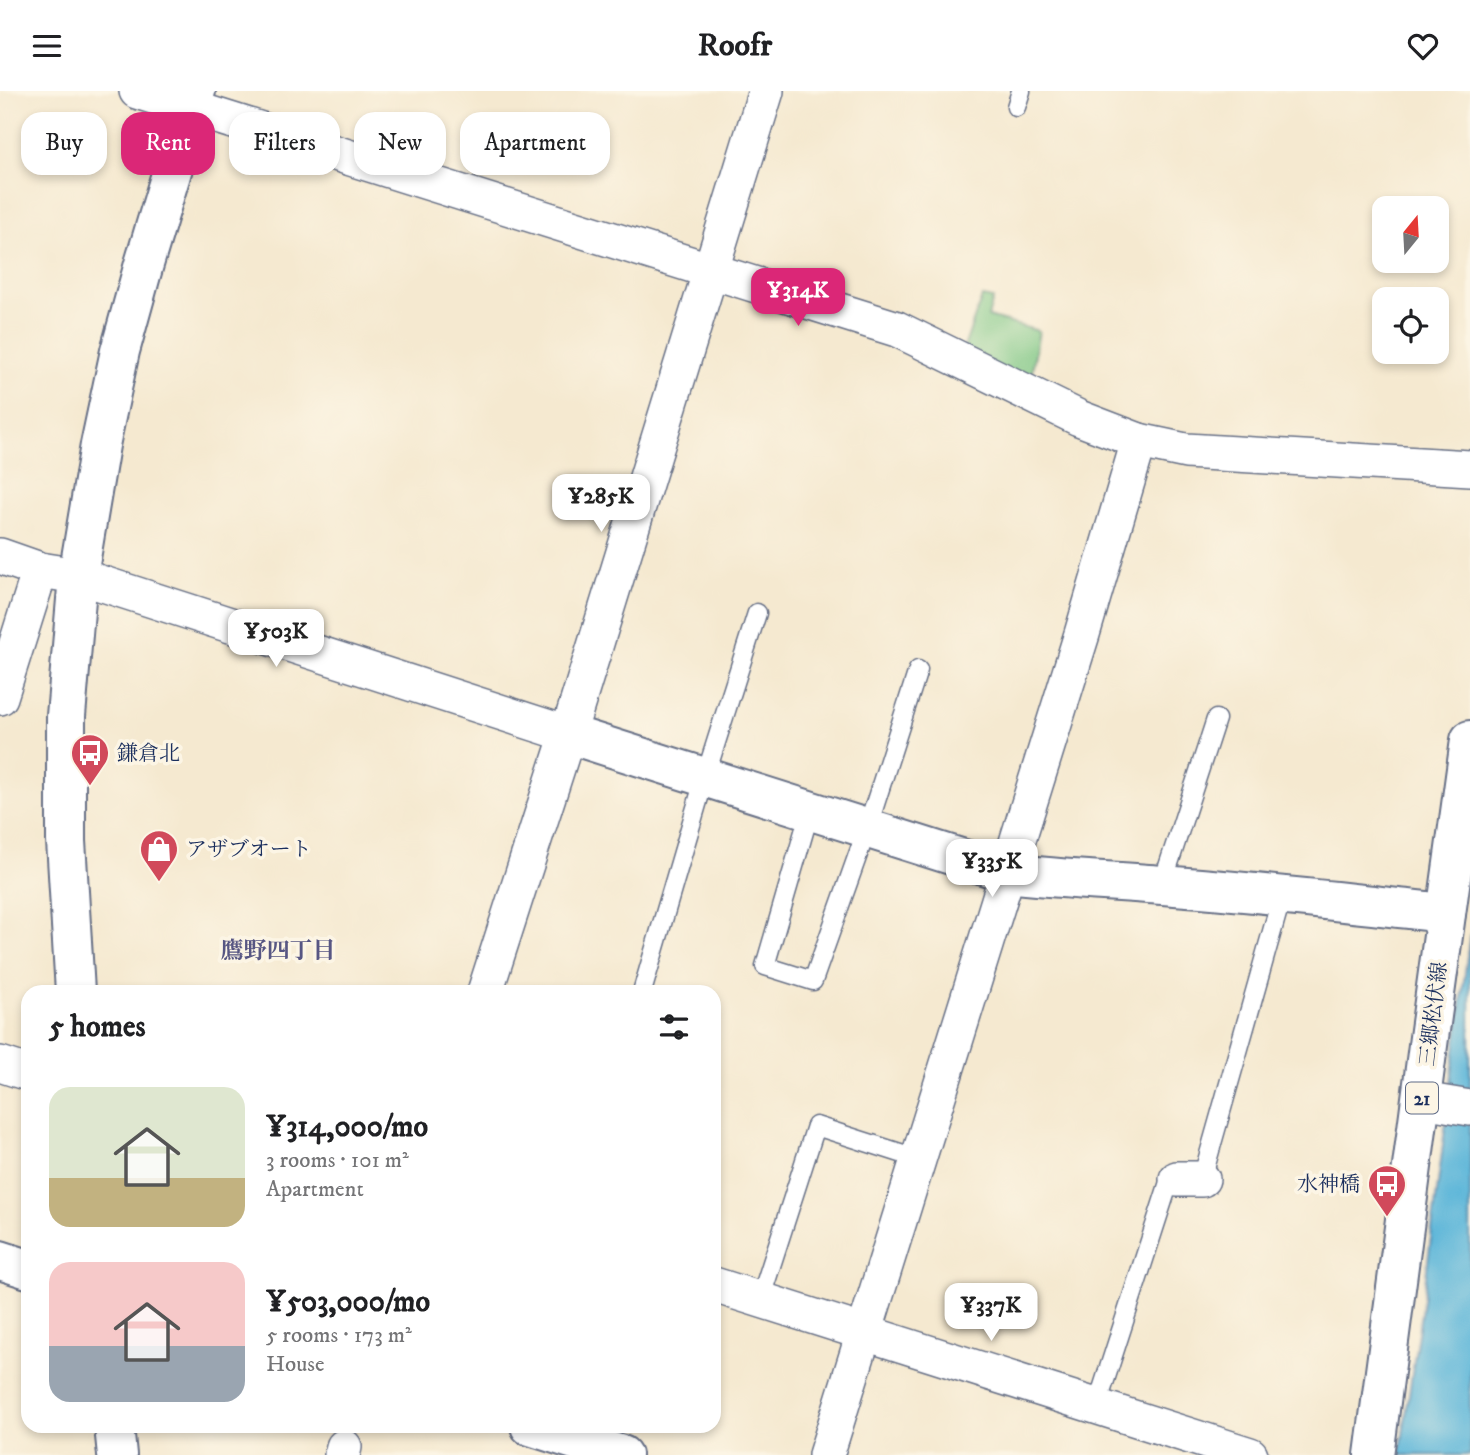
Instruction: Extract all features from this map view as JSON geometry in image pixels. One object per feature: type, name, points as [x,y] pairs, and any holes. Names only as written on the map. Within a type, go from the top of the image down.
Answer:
[{"type":"street","points":[[136,91],[193,99],[710,271],[897,329],[1079,418],[1139,441],[1186,451],[1470,468]]},
{"type":"street","points":[[487,985],[568,734],[766,91]]},
{"type":"street","points":[[75,985],[66,841],[66,716],[78,576],[100,445],[120,351],[193,99]]},
{"type":"street","points":[[826,1455],[1082,634],[1139,441]]},
{"type":"street","points":[[0,557],[40,570],[78,576],[1008,873],[1282,895],[1446,913]]},
{"type":"street","points":[[0,697],[40,570]]},
{"type":"street","name":"三郷松伏線","points":[[1374,1455],[1405,1214],[1446,1104],[1446,913],[1470,740]]},
{"type":"street","points":[[0,1064],[21,1071]]},
{"type":"street","points":[[0,1260],[21,1267]]},
{"type":"street","points":[[721,1287],[1250,1455]]},
{"type":"street","points":[[115,1433],[117,1455]]},
{"type":"street","points":[[552,1433],[622,1455]]},
{"type":"lane","points":[[644,985],[705,777],[757,613]]},
{"type":"lane","points":[[810,811],[765,967],[813,981],[867,829],[918,670]]},
{"type":"lane","points":[[1162,885],[1216,719]]},
{"type":"lane","points":[[1097,1405],[1169,1182],[1190,1179],[1282,895]]},
{"type":"lane","points":[[760,1300],[816,1126],[919,1159]]},
{"type":"green space","points":[[982,297],[993,299],[988,317],[1039,331],[1029,388],[961,356]]},
{"type":"water","points":[[1470,934],[1470,1455],[1400,1455],[1423,1300]]},
{"type":"place","name":"鎌倉北","points":[[90,787]]},
{"type":"place","name":"アザブオート","points":[[159,883]]},
{"type":"place","name":"水神橋","points":[[1387,1218]]},
{"type":"district","name":"鷹野四丁目","points":[[278,950]]}]
